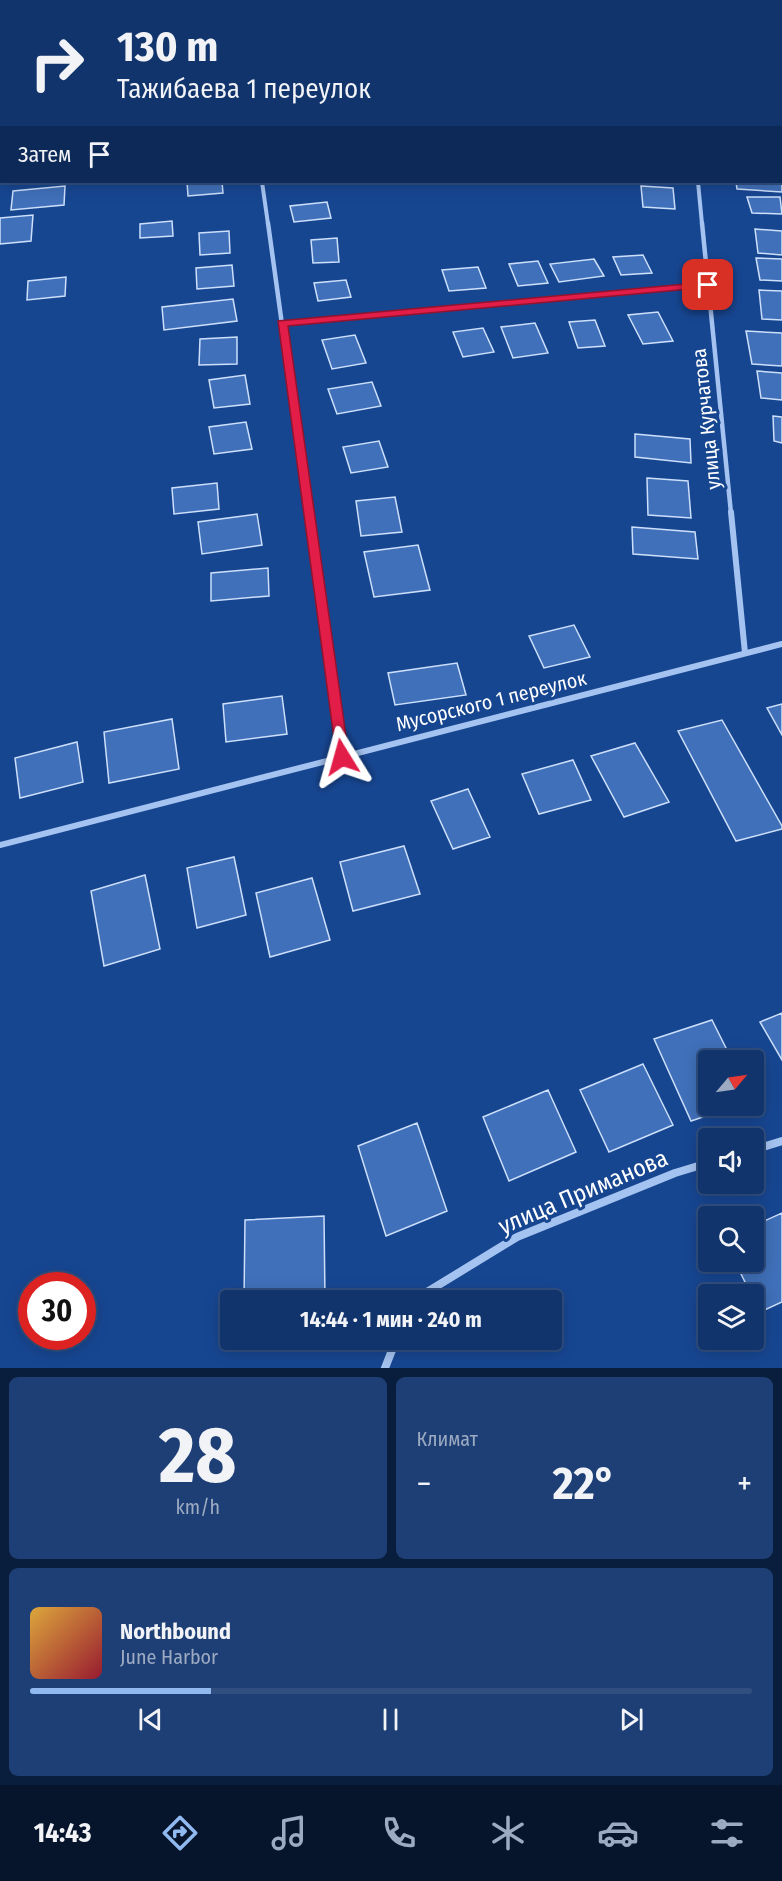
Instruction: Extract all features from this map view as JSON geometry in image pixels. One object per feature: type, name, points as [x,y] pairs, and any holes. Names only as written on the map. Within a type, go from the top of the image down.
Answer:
[{"type":"street","points":[[262,183],[342,757]]},
{"type":"street","name":"улица Курчатова","points":[[698,183],[745,653]]},
{"type":"street","points":[[282,323],[708,285]]},
{"type":"street","name":"Мусорского 1 переулок","points":[[0,845],[782,644]]},
{"type":"street","points":[[764,1146],[782,1141]]},
{"type":"street","name":"улица Приманова","points":[[430,1290],[517,1237],[675,1173],[698,1166]]},
{"type":"street","points":[[386,1368],[392,1350]]},
{"type":"building","points":[[187,183],[222,183],[223,193],[188,196]]},
{"type":"building","points":[[736,183],[782,183],[782,192],[737,189]]},
{"type":"building","points":[[65,186],[64,205],[11,210],[13,191]]},
{"type":"building","points":[[641,186],[673,188],[675,209],[643,207]]},
{"type":"building","points":[[747,197],[780,197],[782,214],[752,213]]},
{"type":"building","points":[[327,202],[331,218],[294,222],[290,206]]},
{"type":"building","points":[[33,215],[31,241],[0,244],[0,218]]},
{"type":"building","points":[[172,221],[173,236],[140,238],[140,224]]},
{"type":"building","points":[[755,229],[782,231],[782,255],[758,253]]},
{"type":"building","points":[[229,231],[230,253],[200,255],[199,233]]},
{"type":"building","points":[[337,238],[339,262],[313,263],[311,240]]},
{"type":"building","points":[[643,255],[652,273],[621,275],[613,257]]},
{"type":"building","points":[[756,258],[782,259],[782,281],[760,280]]},
{"type":"building","points":[[594,259],[604,276],[559,282],[550,264]]},
{"type":"building","points":[[538,261],[548,283],[518,286],[509,264]]},
{"type":"building","points":[[232,265],[234,286],[197,289],[196,268]]},
{"type":"building","points":[[478,267],[486,288],[449,291],[442,270]]},
{"type":"building","points":[[66,277],[65,296],[27,300],[28,281]]},
{"type":"building","points":[[346,280],[351,297],[318,301],[314,283]]},
{"type":"building","points":[[759,290],[782,291],[782,320],[762,319]]},
{"type":"building","points":[[233,299],[237,321],[164,330],[162,307]]},
{"type":"building","points":[[658,312],[673,341],[643,344],[628,315]]},
{"type":"building","points":[[595,320],[605,346],[578,348],[569,322]]},
{"type":"building","points":[[535,323],[548,353],[513,358],[501,327]]},
{"type":"building","points":[[483,328],[494,352],[463,357],[453,332]]},
{"type":"building","points":[[746,331],[782,333],[782,366],[752,364]]},
{"type":"building","points":[[355,335],[366,363],[332,369],[322,340]]},
{"type":"building","points":[[237,337],[237,364],[199,365],[200,339]]},
{"type":"building","points":[[757,371],[782,373],[782,400],[761,398]]},
{"type":"building","points":[[245,375],[250,404],[214,408],[209,380]]},
{"type":"building","points":[[372,382],[381,406],[337,414],[328,389]]},
{"type":"building","points":[[773,416],[782,417],[782,443],[774,441]]},
{"type":"building","points":[[246,422],[252,449],[214,454],[209,427]]},
{"type":"building","points":[[635,434],[690,439],[691,463],[635,457]]},
{"type":"building","points":[[379,441],[388,467],[351,473],[343,447]]},
{"type":"building","points":[[647,478],[688,481],[691,518],[648,515]]},
{"type":"building","points":[[217,483],[219,509],[174,514],[172,488]]},
{"type":"building","points":[[395,497],[402,532],[361,536],[356,501]]},
{"type":"building","points":[[257,514],[262,545],[202,554],[198,522]]},
{"type":"building","points":[[632,527],[695,532],[698,559],[633,554]]},
{"type":"building","points":[[418,545],[430,590],[374,597],[364,552]]},
{"type":"building","points":[[268,568],[269,596],[211,601],[211,573]]},
{"type":"building","points":[[574,625],[590,657],[544,668],[529,636]]},
{"type":"building","points":[[457,663],[466,695],[395,705],[388,673]]},
{"type":"building","points":[[282,696],[287,734],[226,742],[223,704]]},
{"type":"building","points":[[782,704],[782,735],[767,708]]},
{"type":"building","points":[[172,719],[179,769],[109,783],[104,732]]},
{"type":"building","points":[[722,720],[782,829],[736,841],[678,731]]},
{"type":"building","points":[[77,742],[83,782],[20,798],[15,758]]},
{"type":"building","points":[[635,743],[669,802],[624,817],[591,756]]},
{"type":"building","points":[[573,760],[591,800],[539,814],[522,774]]},
{"type":"building","points":[[468,789],[490,837],[453,849],[431,801]]},
{"type":"building","points":[[404,846],[420,894],[353,911],[340,862]]},
{"type":"building","points":[[234,857],[246,915],[197,928],[187,868]]},
{"type":"building","points":[[145,875],[160,949],[104,966],[91,891]]},
{"type":"building","points":[[312,878],[330,940],[270,957],[256,893]]},
{"type":"building","points":[[782,1013],[782,1060],[760,1022]]},
{"type":"building","points":[[712,1020],[727,1050],[698,1050],[698,1116],[706,1116],[691,1121],[654,1039]]},
{"type":"building","points":[[643,1064],[673,1125],[609,1152],[580,1090]]},
{"type":"building","points":[[548,1090],[576,1152],[509,1181],[483,1117]]},
{"type":"building","points":[[417,1123],[447,1211],[386,1236],[358,1146]]},
{"type":"building","points":[[782,1213],[782,1302],[764,1310],[764,1284],[746,1284],[740,1272],[764,1272],[764,1221]]},
{"type":"building","points":[[324,1216],[325,1290],[244,1290],[245,1220]]},
{"type":"route","points":[[342,757],[282,323],[708,285]]}]
